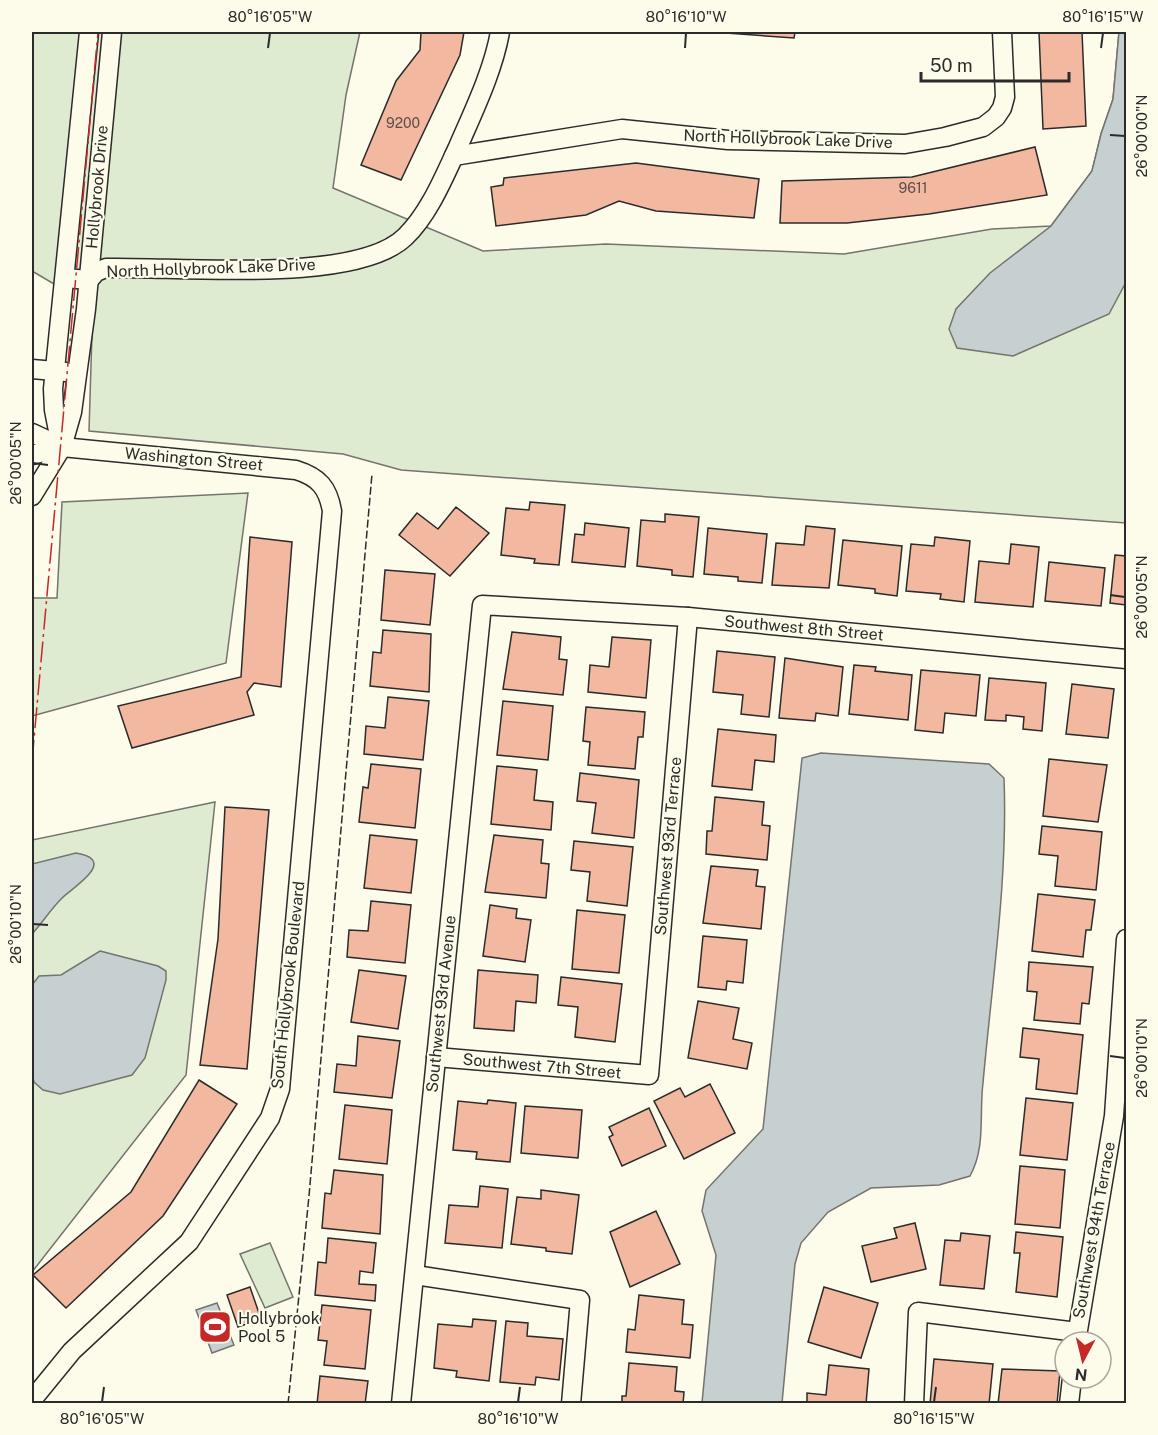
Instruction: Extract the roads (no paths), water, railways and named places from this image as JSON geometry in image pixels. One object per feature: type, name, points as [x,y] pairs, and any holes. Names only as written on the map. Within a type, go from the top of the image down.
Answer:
[{"type":"street","name":"Hollybrook Drive","points":[[62,447],[54,410],[55,372],[89,32]]},
{"type":"street","name":"Hollybrook Drive","points":[[32,496],[62,447],[72,412],[89,280],[112,32]]},
{"type":"street","name":"North Hollybrook Lake Drive","points":[[65,278],[89,280],[96,272],[106,268],[289,268],[367,259],[388,250],[416,225],[454,156],[489,71],[500,32]]},
{"type":"street","name":"North Hollybrook Lake Drive","points":[[454,156],[622,129],[728,141],[905,144],[945,137],[983,127],[996,117],[1002,108],[1005,97],[1002,32]]},
{"type":"street","points":[[32,369],[78,373]]},
{"type":"street","name":"Washington Street","points":[[32,433],[62,447],[278,467],[309,474],[322,483]]},
{"type":"street","name":"Washington Street","points":[[32,455],[62,447]]},
{"type":"street","name":"South Hollybrook Boulevard","points":[[32,1400],[72,1351],[189,1242],[270,1118],[280,1089],[332,511],[329,495],[322,483]]},
{"type":"street","name":"Southwest 8th Street","points":[[482,605],[688,617],[1126,659]]},
{"type":"street","name":"Southwest 93rd Avenue","points":[[401,1404],[482,605]]},
{"type":"street","name":"Southwest 93rd Terrace","points":[[649,1075],[688,617]]},
{"type":"street","name":"Southwest 94th Terrace","points":[[1078,1330],[1120,1117],[1126,939]]},
{"type":"street","name":"Southwest 7th Street","points":[[436,1057],[649,1075]]},
{"type":"street","points":[[415,1275],[580,1300],[571,1404]]},
{"type":"street","points":[[914,1404],[918,1312],[1053,1333]]},
{"type":"place","name":"Hollybrook Pool 5","points":[[215,1327]]}]
